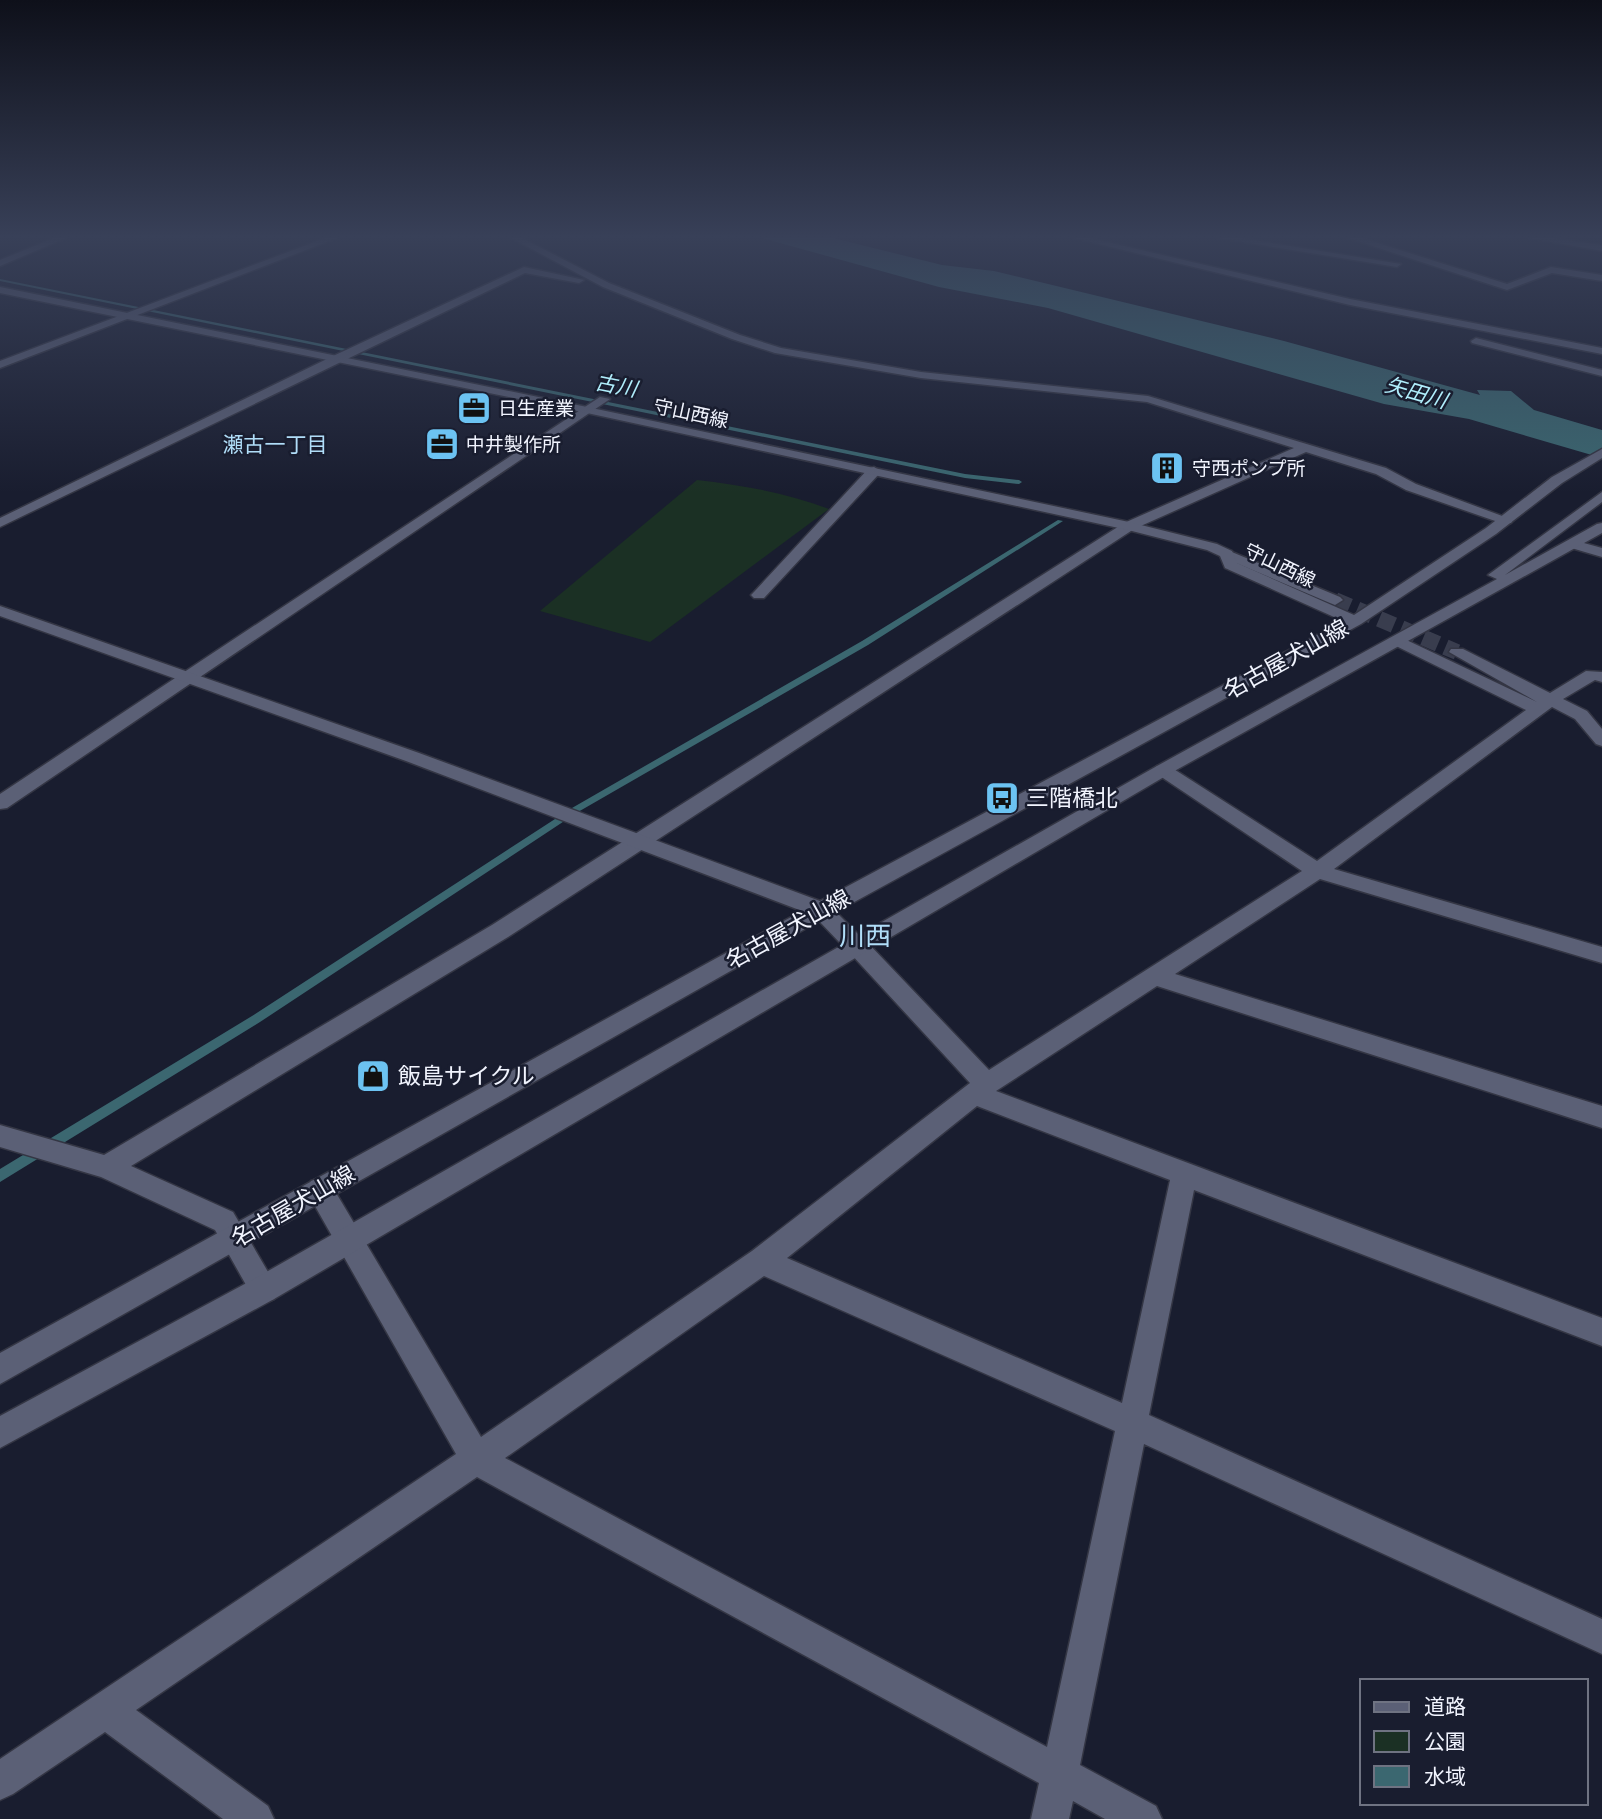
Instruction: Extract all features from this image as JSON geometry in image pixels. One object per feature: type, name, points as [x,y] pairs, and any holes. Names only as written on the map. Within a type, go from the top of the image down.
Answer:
[{"type":"street","points":[[0,365],[110,323]]},
{"type":"street","name":"守山西線","points":[[192,323],[595,405],[1212,547],[1227,554],[1230,565],[1355,621]]},
{"type":"street","points":[[0,523],[411,323]]},
{"type":"street","points":[[701,323],[779,351],[920,375],[1147,398],[1381,471],[1411,487],[1508,518]]},
{"type":"street","points":[[1407,323],[1446,333]]},
{"type":"street","points":[[1450,323],[1600,347]]},
{"type":"street","points":[[1459,337],[1602,373]]},
{"type":"street","points":[[0,803],[595,405]]},
{"type":"street","points":[[96,1164],[500,932],[1129,526],[1307,447]]},
{"type":"street","name":"名古屋犬山線","points":[[0,1369],[821,910],[1355,621],[1508,518],[1557,480],[1602,453]]},
{"type":"street","points":[[760,595],[874,471]]},
{"type":"street","points":[[1474,600],[1471,594],[1553,530],[1602,496]]},
{"type":"street","name":"名古屋犬山線","points":[[0,1433],[264,1289],[1163,770],[1602,527]]},
{"type":"street","points":[[1577,541],[1602,553]]},
{"type":"street","points":[[1227,554],[1335,600]]},
{"type":"street","points":[[0,611],[540,804],[821,910],[858,947],[981,1089],[1184,1176],[1602,1332]]},
{"type":"street","points":[[1398,641],[1545,704],[1602,720]]},
{"type":"street","points":[[1457,652],[1545,704]]},
{"type":"street","points":[[0,1781],[477,1460],[762,1261],[981,1089],[1317,871],[1545,704],[1592,675],[1602,677]]},
{"type":"street","points":[[1581,715],[1602,740]]},
{"type":"street","points":[[1163,770],[1317,871],[1602,955]]},
{"type":"street","points":[[1157,977],[1602,1116]]},
{"type":"street","points":[[0,1136],[96,1164],[224,1220],[264,1289]]},
{"type":"street","points":[[1050,1819],[1184,1176]]},
{"type":"street","points":[[320,1190],[477,1460],[1143,1819]]},
{"type":"street","points":[[762,1261],[1134,1424],[1602,1637]]},
{"type":"street","points":[[107,1711],[256,1819]]},
{"type":"green space","points":[[697,480],[764,490],[829,509],[650,642],[540,611]]},
{"type":"water","name":"矢田川","points":[[1100,323],[1209,323],[1480,395],[1477,390],[1511,391],[1534,410],[1602,430],[1602,458],[1469,419],[1384,404]]},
{"type":"waterway","name":"古川","points":[[211,323],[965,476],[1019,482]]},
{"type":"waterway","points":[[0,1176],[256,1019],[575,810],[865,643],[1060,521]]},
{"type":"tunnel","points":[[1335,600],[1457,652]]},
{"type":"place","name":"日生産業","points":[[474,408]]},
{"type":"place","name":"中井製作所","points":[[442,444]]},
{"type":"place","name":"守西ポンプ所","points":[[1167,468]]},
{"type":"place","name":"三階橋北","points":[[1002,798]]},
{"type":"place","name":"飯島サイクル","points":[[373,1076]]},
{"type":"district","name":"瀬古一丁目","points":[[275,445]]},
{"type":"district","name":"川西","points":[[865,936]]}]
